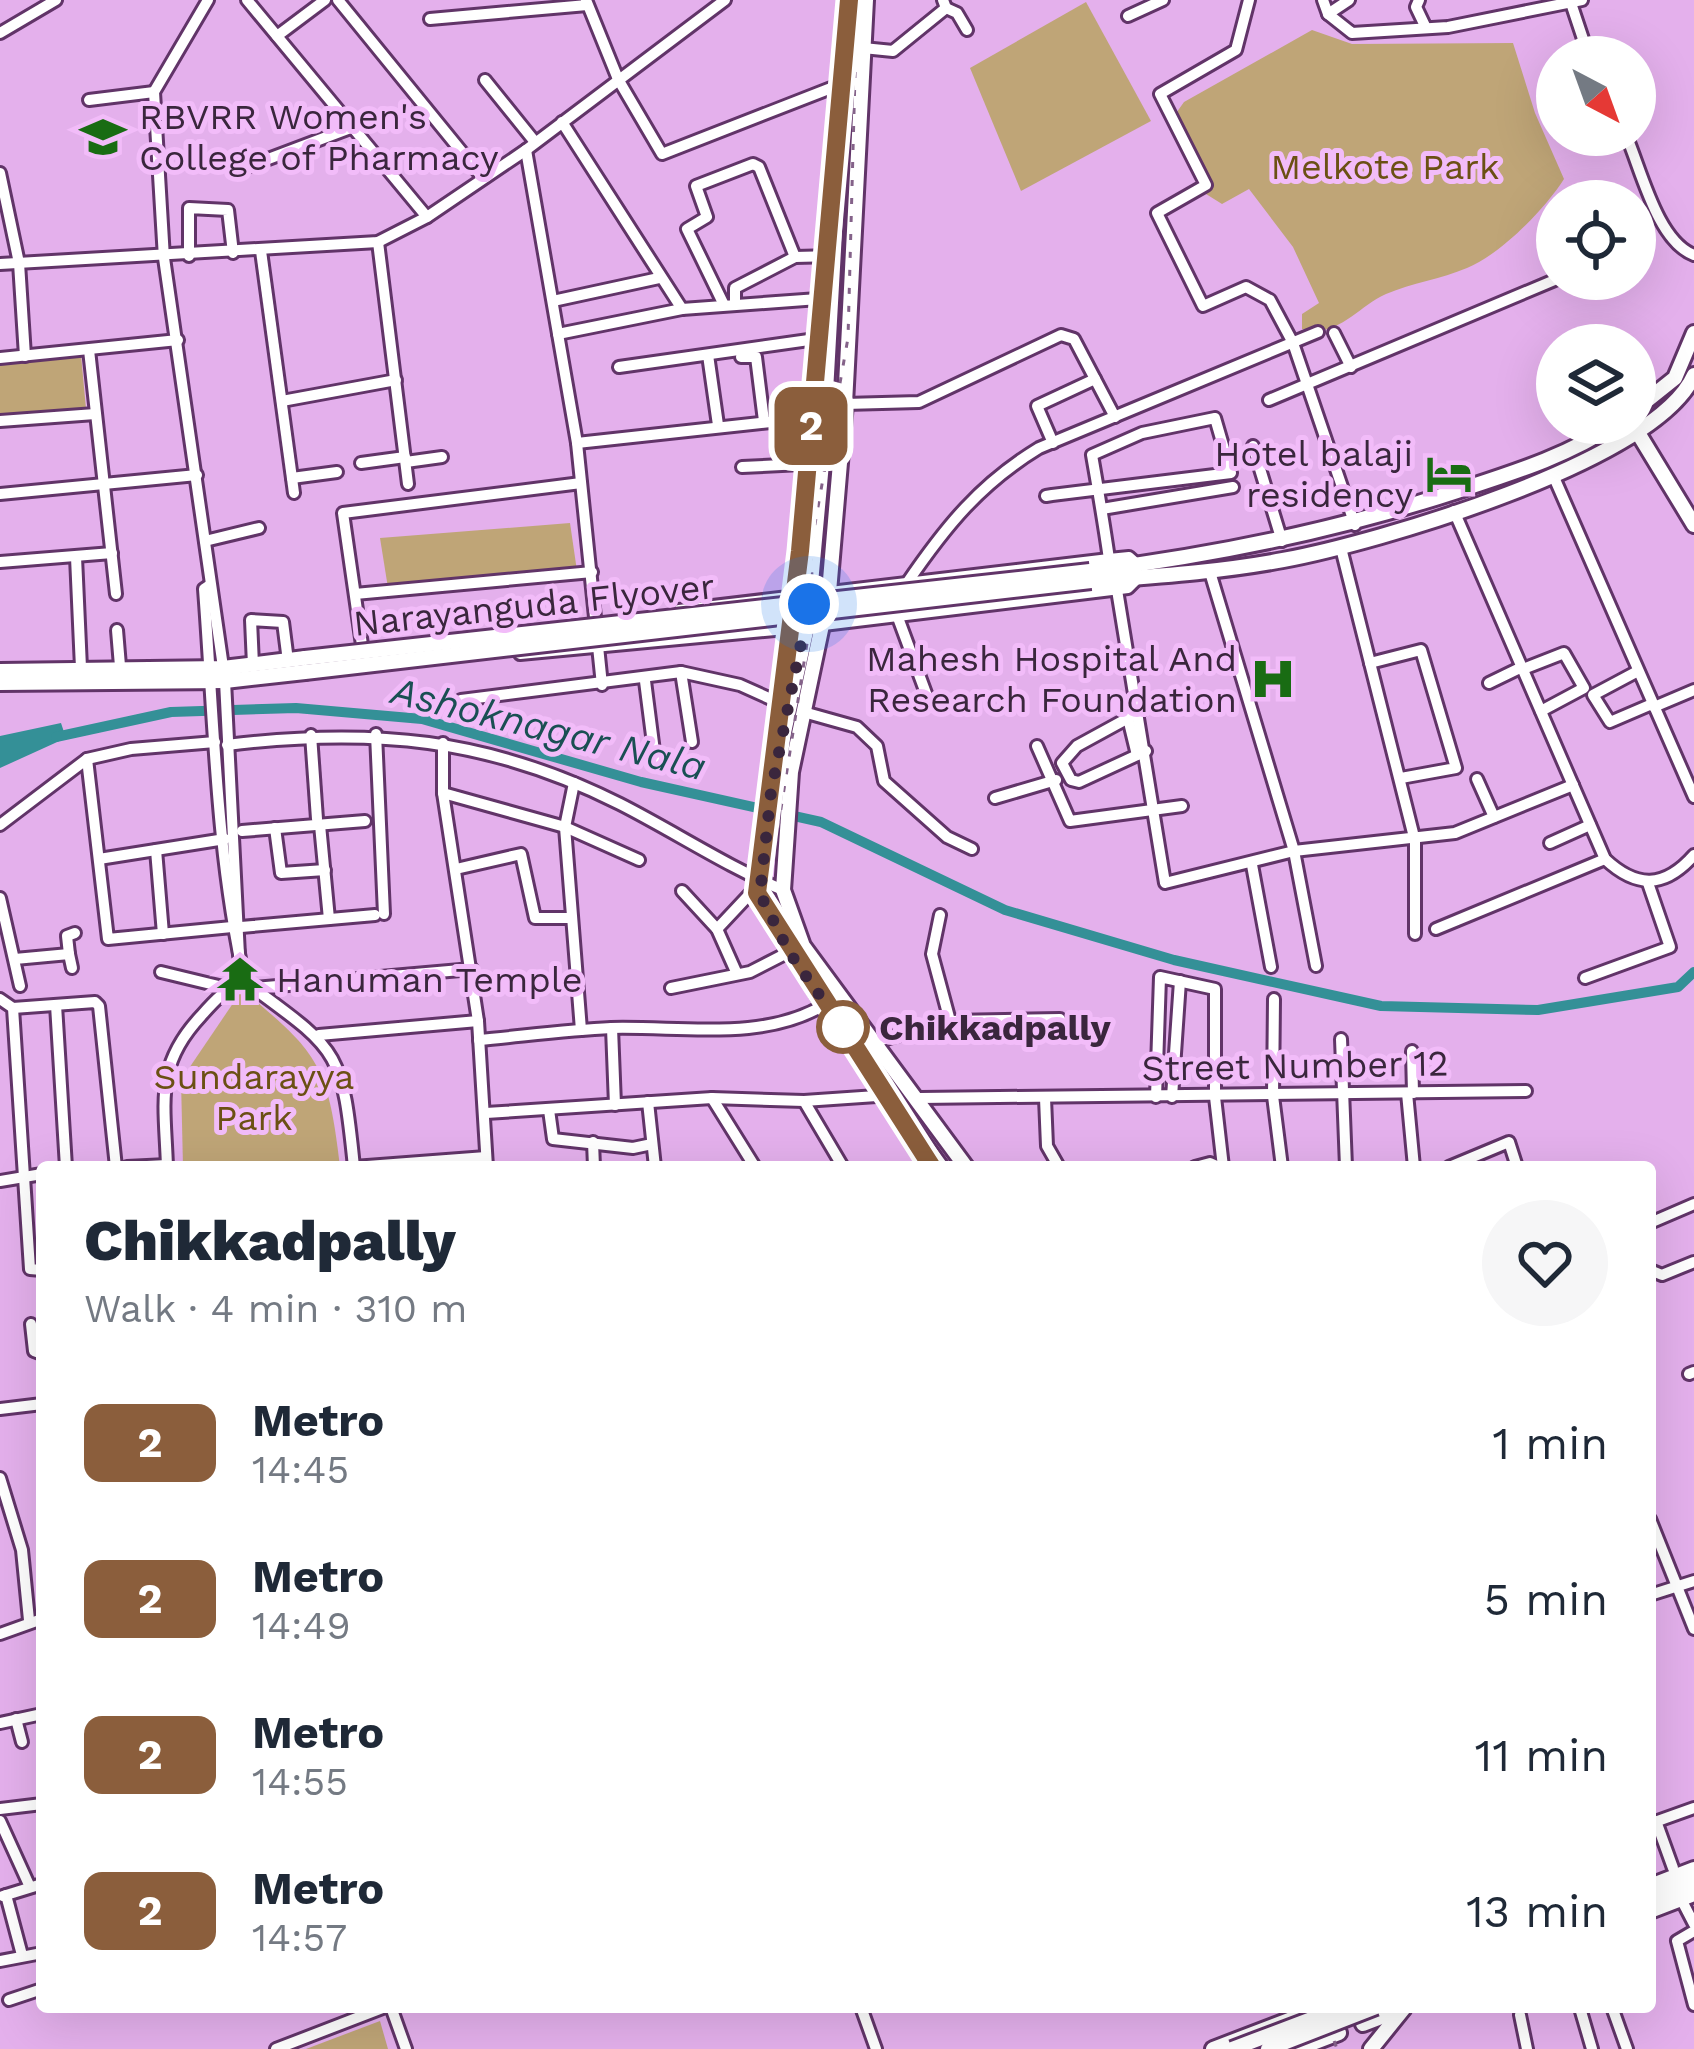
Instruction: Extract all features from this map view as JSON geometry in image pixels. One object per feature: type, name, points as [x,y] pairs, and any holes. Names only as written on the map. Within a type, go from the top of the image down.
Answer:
[{"type":"main road","points":[[848,0],[822,463],[781,859],[783,890],[803,946],[963,1161]]},
{"type":"main road","points":[[866,0],[845,404],[829,592],[825,624],[771,792],[760,894],[789,952],[824,1005],[937,1161]]},
{"type":"main road","points":[[842,114],[860,114]]},
{"type":"main road","points":[[1656,393],[1675,378],[1694,333]]},
{"type":"main road","points":[[1656,417],[1669,411],[1693,381]]},
{"type":"main road","points":[[1138,571],[1355,525],[1551,460],[1579,444]]},
{"type":"main road","points":[[1138,571],[1210,572],[1341,548],[1553,475],[1607,444]]},
{"type":"main road","points":[[1646,444],[1693,520]]},
{"type":"main road","name":"Narayanguda Flyover","points":[[298,664],[1138,571]]},
{"type":"main road","points":[[0,671],[120,666],[218,680],[253,665],[298,664]]},
{"type":"main road","points":[[0,683],[218,680],[298,664]]},
{"type":"main road","points":[[1656,1875],[1694,1864]]},
{"type":"main road","points":[[1656,1883],[1694,1864]]},
{"type":"main road","points":[[1656,1896],[1694,1881]]},
{"type":"main road","points":[[1656,1909],[1687,1896]]},
{"type":"main road","points":[[1238,2046],[1310,2013]]},
{"type":"main road","points":[[1299,2048],[1341,2041],[1324,2013]]},
{"type":"main road","points":[[1213,2049],[1238,2046],[1327,2013]]},
{"type":"main road","points":[[1359,2013],[1371,2049]]},
{"type":"main road","points":[[1268,2049],[1361,2013]]},
{"type":"main road","points":[[1363,2024],[1392,2013]]},
{"type":"main road","points":[[1371,2049],[1401,2013]]},
{"type":"main road","points":[[1299,2048],[1325,2049]]},
{"type":"street","points":[[0,33],[56,0]]},
{"type":"street","points":[[247,0],[427,217]]},
{"type":"street","points":[[278,37],[325,0]]},
{"type":"street","points":[[338,0],[483,178]]},
{"type":"street","points":[[0,264],[378,242],[427,217],[530,146],[725,0]]},
{"type":"street","points":[[1128,16],[1163,0]]},
{"type":"street","points":[[1249,0],[1236,50],[1160,94],[1206,185],[1157,213],[1203,306],[1246,287],[1270,300],[1310,386],[1355,525]]},
{"type":"street","points":[[1323,0],[1328,14],[1352,33],[1426,28],[1575,2],[1584,36]]},
{"type":"street","points":[[1328,14],[1349,0]]},
{"type":"street","points":[[1419,0],[1416,7],[1426,28]]},
{"type":"street","points":[[430,19],[586,2],[618,79],[662,154],[844,83]]},
{"type":"street","points":[[203,3],[154,92],[164,258],[210,585],[225,839],[237,927]]},
{"type":"street","points":[[863,48],[892,51],[945,4],[967,30]]},
{"type":"street","points":[[485,80],[530,146],[578,443],[602,685]]},
{"type":"street","points":[[89,100],[154,92]]},
{"type":"street","points":[[562,122],[682,309]]},
{"type":"street","points":[[239,170],[353,128]]},
{"type":"street","points":[[1635,156],[1680,249],[1694,254]]},
{"type":"street","points":[[730,305],[687,230],[707,217],[695,186],[753,164],[759,167],[795,256]]},
{"type":"street","points":[[0,173],[19,262],[26,356]]},
{"type":"street","points":[[189,256],[190,208],[228,210],[232,253]]},
{"type":"street","points":[[378,242],[408,484]]},
{"type":"street","points":[[261,250],[294,493]]},
{"type":"street","points":[[730,305],[735,288],[795,256],[834,256]]},
{"type":"street","points":[[553,301],[658,278]]},
{"type":"street","points":[[1269,400],[1536,288]]},
{"type":"street","points":[[558,334],[682,309],[832,298]]},
{"type":"street","points":[[908,583],[953,514],[997,474],[1052,443],[1318,332]]},
{"type":"street","points":[[1334,333],[1351,367]]},
{"type":"street","points":[[578,443],[825,416],[845,404],[919,403],[1061,335],[1074,339],[1115,417]]},
{"type":"street","points":[[619,367],[709,358],[830,337]]},
{"type":"street","points":[[0,358],[178,340]]},
{"type":"street","points":[[89,350],[116,594]]},
{"type":"street","points":[[709,358],[756,357],[764,421]]},
{"type":"street","points":[[709,358],[718,425]]},
{"type":"street","points":[[1052,443],[1036,406],[1095,379]]},
{"type":"street","points":[[281,401],[397,380]]},
{"type":"street","points":[[0,421],[95,414]]},
{"type":"street","points":[[1046,496],[1098,489],[1232,473],[1215,418],[1142,433],[1092,455],[1098,489],[1102,509],[1109,559]]},
{"type":"street","points":[[1253,446],[1283,542]]},
{"type":"street","points":[[361,463],[442,458]]},
{"type":"street","points":[[742,467],[822,463]]},
{"type":"street","points":[[292,478],[337,472]]},
{"type":"street","points":[[1553,475],[1694,797]]},
{"type":"street","points":[[0,494],[197,476]]},
{"type":"street","points":[[362,645],[343,513],[581,483]]},
{"type":"street","points":[[1102,509],[1234,487]]},
{"type":"street","points":[[1454,511],[1605,859],[1631,880],[1648,883],[1667,880],[1694,855]]},
{"type":"street","points":[[205,541],[259,528]]},
{"type":"street","points":[[1341,548],[1415,842],[1415,934]]},
{"type":"street","points":[[0,562],[112,553]]},
{"type":"street","points":[[76,557],[82,668]]},
{"type":"street","points":[[1130,557],[1138,571],[1128,588],[1117,590],[807,628],[298,664],[299,654],[362,645],[1109,559],[1130,557]]},
{"type":"street","points":[[355,594],[592,572]]},
{"type":"street","points":[[1210,572],[1294,851],[1316,966]]},
{"type":"street","points":[[1117,590],[1141,711],[1142,753]]},
{"type":"street","points":[[897,615],[927,696]]},
{"type":"street","points":[[253,665],[251,620],[284,622],[298,664]]},
{"type":"street","points":[[117,630],[120,666]]},
{"type":"street","points":[[1370,663],[1421,650],[1456,768],[1401,778]]},
{"type":"street","points":[[1489,682],[1564,653],[1584,688],[1541,711]]},
{"type":"street","points":[[1638,671],[1593,695],[1610,722],[1694,690]]},
{"type":"street","points":[[681,672],[692,742]]},
{"type":"street","points":[[461,700],[681,672],[740,685],[799,711],[857,727],[877,746],[884,781],[947,837],[971,849]]},
{"type":"street","points":[[645,680],[655,759]]},
{"type":"street","points":[[1141,711],[1077,746],[1062,763],[1071,780],[1079,782],[1142,753]]},
{"type":"street","points":[[1127,718],[1142,753],[1165,884],[1294,851],[1415,842],[1573,785]]},
{"type":"street","points":[[87,759],[108,939],[379,914],[376,734]]},
{"type":"street","points":[[0,825],[87,759],[220,738],[376,734],[443,743],[574,783],[783,890]]},
{"type":"street","points":[[311,735],[329,919]]},
{"type":"street","points":[[220,738],[239,955],[249,985],[319,1035],[346,1097],[353,1161]]},
{"type":"street","points":[[443,743],[443,793],[478,1021],[487,1161]]},
{"type":"street","points":[[1037,746],[1056,780],[1070,821],[1182,806]]},
{"type":"street","points":[[1478,779],[1494,817]]},
{"type":"street","points":[[995,798],[1056,780]]},
{"type":"street","points":[[574,783],[565,827],[580,1030]]},
{"type":"street","points":[[443,793],[565,827],[639,860]]},
{"type":"street","points":[[242,831],[365,821]]},
{"type":"street","points":[[1550,843],[1590,825]]},
{"type":"street","points":[[275,828],[281,873],[325,870]]},
{"type":"street","points":[[99,859],[225,839]]},
{"type":"street","points":[[156,850],[163,934]]},
{"type":"street","points":[[456,869],[521,854],[535,918],[571,918]]},
{"type":"street","points":[[1436,929],[1605,859]]},
{"type":"street","points":[[1252,865],[1271,967]]},
{"type":"street","points":[[717,929],[762,881]]},
{"type":"street","points":[[1586,978],[1670,947],[1648,883]]},
{"type":"street","points":[[682,891],[717,929],[737,974]]},
{"type":"street","points":[[0,898],[19,980],[0,969]]},
{"type":"street","points":[[940,915],[932,954],[950,1021]]},
{"type":"street","points":[[72,968],[67,936],[75,933]]},
{"type":"street","points":[[670,988],[737,974],[789,952]]},
{"type":"street","points":[[16,959],[69,954]]},
{"type":"street","points":[[161,972],[227,988],[472,969]]},
{"type":"street","points":[[1156,1097],[1160,977],[1215,989],[1214,1097],[1220,1161]]},
{"type":"street","points":[[1172,1097],[1180,981]]},
{"type":"street","points":[[167,1161],[164,1077],[171,1054],[227,988]]},
{"type":"street","points":[[0,999],[13,1008],[100,1006],[115,1161]]},
{"type":"street","points":[[1274,999],[1274,1096],[1281,1161]]},
{"type":"street","points":[[56,1005],[66,1161]]},
{"type":"street","points":[[479,1040],[612,1028],[754,1028],[794,1023],[824,1005]]},
{"type":"street","points":[[13,1008],[30,1269],[36,1270]]},
{"type":"street","points":[[871,1043],[950,1021],[1060,1019]]},
{"type":"street","points":[[319,1035],[478,1021]]},
{"type":"street","points":[[612,1028],[615,1105]]},
{"type":"street","points":[[1341,1039],[1346,1161]]},
{"type":"street","points":[[1412,1051],[1414,1161]]},
{"type":"street","name":"Street Number 12","points":[[920,1098],[1526,1090]]},
{"type":"street","points":[[485,1113],[712,1098],[804,1101],[891,1095]]},
{"type":"street","points":[[712,1098],[751,1161]]},
{"type":"street","points":[[1045,1098],[1047,1146],[1056,1161]]},
{"type":"street","points":[[804,1101],[839,1161]]},
{"type":"street","points":[[648,1102],[654,1161]]},
{"type":"street","points":[[549,1110],[553,1139],[633,1148],[652,1144]]},
{"type":"street","points":[[592,1142],[594,1161]]},
{"type":"street","points":[[1463,1161],[1509,1142],[1515,1161]]},
{"type":"street","points":[[0,1181],[36,1174]]},
{"type":"street","points":[[1656,1220],[1694,1204]]},
{"type":"street","points":[[27,1222],[36,1221]]},
{"type":"street","points":[[1656,1272],[1662,1275],[1694,1262]]},
{"type":"street","points":[[31,1324],[36,1352]]},
{"type":"street","points":[[0,1409],[36,1406]]},
{"type":"street","points":[[0,1478],[22,1550],[35,1620],[0,1634]]},
{"type":"street","points":[[1656,1533],[1694,1629]]},
{"type":"street","points":[[1656,1593],[1694,1581]]},
{"type":"street","points":[[0,1723],[36,1715]]},
{"type":"street","points":[[16,1719],[22,1742]]},
{"type":"street","points":[[0,1809],[36,1805]]},
{"type":"street","points":[[1656,1821],[1694,1808]]},
{"type":"street","points":[[0,1821],[36,1885],[3,1896],[22,1955]]},
{"type":"street","points":[[1656,1829],[1673,1868]]},
{"type":"street","points":[[1687,1896],[1694,1928],[1677,1941],[1694,2006]]},
{"type":"street","points":[[0,1961],[36,1954]]},
{"type":"street","points":[[10,2000],[36,1990]]},
{"type":"street","points":[[276,2049],[372,2013]]},
{"type":"street","points":[[391,2013],[406,2049]]},
{"type":"street","points":[[863,2013],[876,2049]]},
{"type":"street","points":[[1581,2013],[1592,2049]]},
{"type":"street","points":[[1614,2013],[1627,2049]]},
{"type":"street","points":[[1520,2014],[1527,2049]]},
{"type":"green space","points":[[1086,2],[1151,121],[1021,191],[970,68]]},
{"type":"green space","name":"Melkote Park","points":[[1312,30],[1352,44],[1513,43],[1536,115],[1536,156],[1554,156],[1564,179],[1536,180],[1536,214],[1480,261],[1386,294],[1326,330],[1302,329],[1302,314],[1319,303],[1293,247],[1249,189],[1222,204],[1206,194],[1174,116],[1184,102]]},
{"type":"green space","points":[[81,355],[86,409],[0,416],[0,363]]},
{"type":"green space","points":[[570,523],[577,571],[388,588],[380,538]]},
{"type":"green space","name":"Sundarayya Park","points":[[242,990],[289,1030],[316,1065],[331,1106],[339,1161],[183,1161],[181,1080]]},
{"type":"green space","points":[[380,2021],[388,2049],[306,2049]]},
{"type":"shaded area","points":[[61,723],[66,738],[0,768],[0,736]]},
{"type":"waterway","name":"Ashoknagar Nala","points":[[56,737],[171,712],[296,708],[422,719],[641,782],[821,822],[1005,910],[1174,960],[1381,1006],[1538,1010],[1678,987],[1694,972]]},
{"type":"railway","points":[[857,0],[848,338],[810,552],[814,599],[768,891],[941,1161]]},
{"type":"railway","points":[[804,501],[836,143]]},
{"type":"railway","points":[[782,692],[799,555]]},
{"type":"railway","points":[[1324,2013],[1337,2049]]},
{"type":"metro line","name":"2","points":[[849,0],[800,551],[757,893],[928,1161]]},
{"type":"place","name":"RBVRR Women's College of Pharmacy","points":[[103,137]]},
{"type":"place","name":"Hotel balaji residency","points":[[1449,474]]},
{"type":"place","name":"Mahesh Hospital And Research Foundation","points":[[1273,679]]},
{"type":"place","name":"Hanuman Temple","points":[[240,979]]},
{"type":"place","name":"Chikkadpally","points":[[843,1027]]},
{"type":"route","points":[[809,604],[771,792],[760,894],[789,952],[849,1037],[843,1027]]}]
